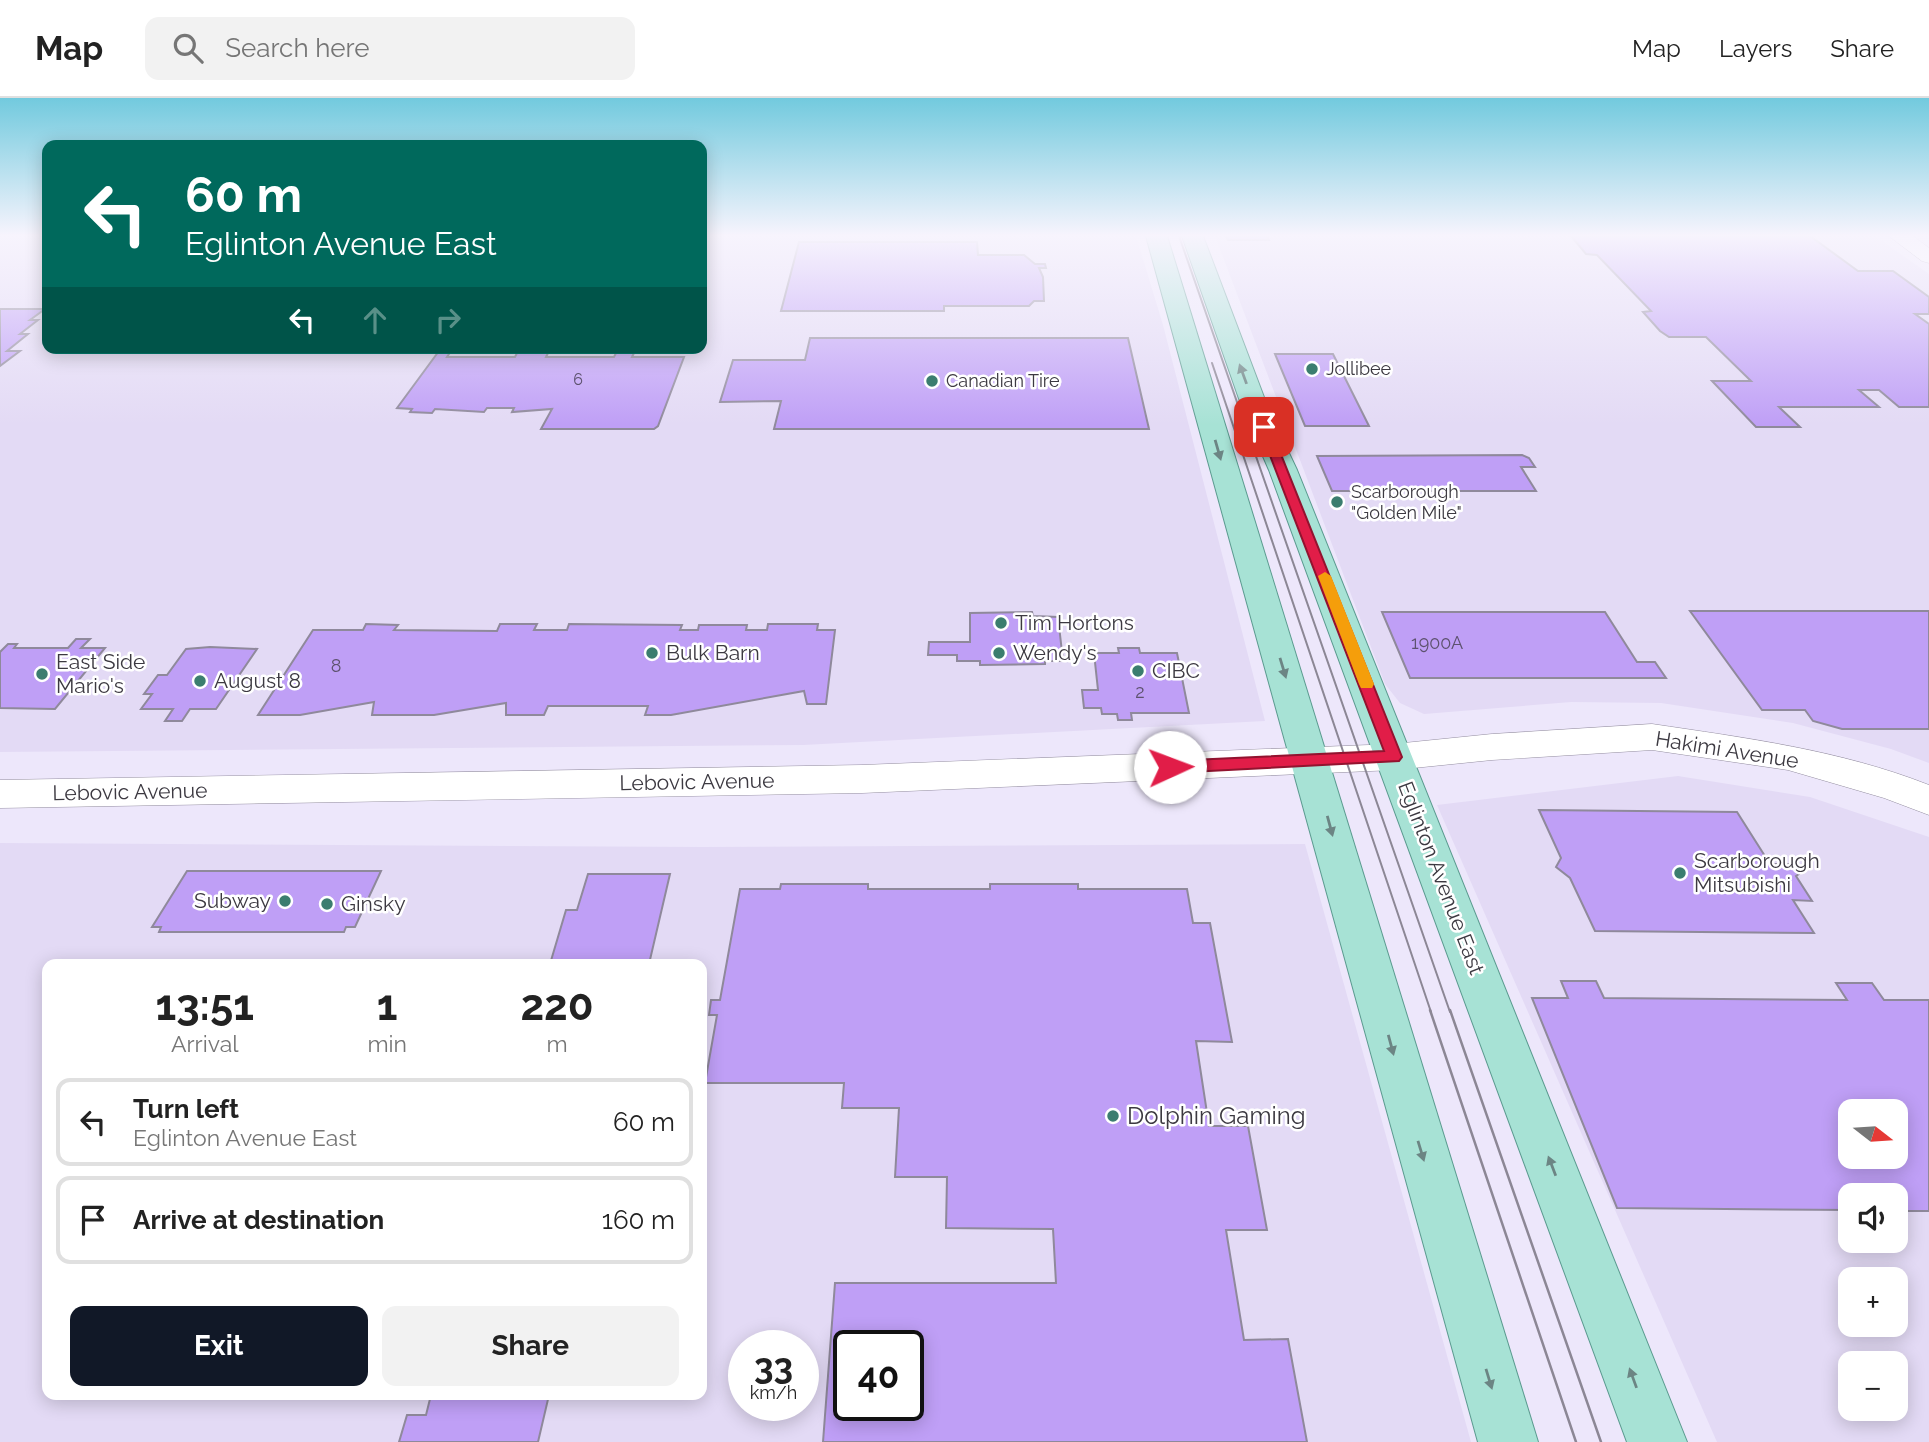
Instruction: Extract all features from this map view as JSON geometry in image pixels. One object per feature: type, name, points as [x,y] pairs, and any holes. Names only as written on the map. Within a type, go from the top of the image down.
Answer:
[{"type":"main road","points":[[1174,299],[1508,1442]]},
{"type":"main road","name":"Eglinton Avenue East","points":[[1215,299],[1657,1442]]},
{"type":"street","name":"Hakimi Avenue","points":[[1394,757],[1492,747],[1652,737],[1788,757],[1895,787],[1929,801]]},
{"type":"street","name":"Lebovic Avenue","points":[[0,794],[848,780],[1394,757]]},
{"type":"shaded area","points":[[0,299],[42,299],[42,354],[707,354],[707,299],[1155,299],[1265,721],[803,745],[0,752]]},
{"type":"shaded area","points":[[1239,299],[1929,299],[1929,763],[1891,749],[1793,723],[1661,703],[1571,702],[1424,714],[1400,703],[1385,684]]},
{"type":"shaded area","points":[[1678,776],[1810,797],[1929,837],[1929,1442],[1717,1442],[1437,805]]},
{"type":"shaded area","points":[[0,843],[702,847],[1305,844],[1471,1442],[0,1442]]},
{"type":"building","points":[[784,299],[1044,299],[1044,301],[1034,301],[1029,306],[944,306],[944,311],[781,311]]},
{"type":"building","points":[[1639,299],[1929,299],[1929,314],[1915,314],[1929,324],[1929,407],[1899,407],[1879,390],[1859,390],[1879,407],[1779,407],[1800,427],[1756,427],[1712,381],[1751,381],[1706,337],[1669,337],[1660,331],[1643,312],[1651,311]]},
{"type":"building","points":[[0,309],[42,309],[30,320],[38,320],[20,334],[28,334],[7,351],[20,351],[0,366]]},
{"type":"building","name":"Canadian Tire","points":[[810,338],[1128,338],[1149,429],[774,429],[781,401],[720,402],[733,360],[805,360]]},
{"type":"building","points":[[437,354],[449,354],[447,357],[548,354],[546,357],[614,357],[616,354],[634,354],[632,357],[684,357],[658,426],[654,429],[541,429],[552,409],[512,412],[514,408],[487,408],[484,412],[435,409],[432,413],[410,412],[412,409],[397,408]]},
{"type":"building","points":[[1275,354],[1333,354],[1369,426],[1305,426]]},
{"type":"building","points":[[1522,455],[1529,458],[1535,467],[1521,467],[1536,491],[1332,491],[1317,456]]},
{"type":"building","points":[[1690,611],[1929,611],[1929,729],[1842,729],[1813,721],[1805,710],[1762,710]]},
{"type":"building","points":[[1032,612],[1033,616],[1058,617],[1063,661],[1045,661],[1045,664],[980,665],[980,661],[957,661],[957,655],[928,655],[929,642],[970,642],[970,613]]},
{"type":"building","points":[[1382,612],[1605,612],[1637,662],[1655,662],[1666,678],[1410,678]]},
{"type":"building","points":[[366,624],[398,625],[394,630],[497,631],[500,624],[537,624],[534,630],[567,630],[569,624],[682,625],[680,630],[698,630],[699,625],[747,625],[746,630],[767,630],[768,624],[818,624],[817,630],[835,630],[826,704],[807,704],[804,691],[671,715],[645,715],[648,706],[548,706],[544,715],[506,715],[506,703],[434,715],[372,715],[374,702],[300,715],[258,715],[313,630],[363,630]]},
{"type":"building","name":"East Side Mario's","points":[[76,639],[90,639],[81,648],[105,648],[55,709],[0,708],[0,652],[8,644],[17,644],[14,648],[68,648]]},
{"type":"building","name":"CIBC","points":[[1118,648],[1139,648],[1140,653],[1177,653],[1189,713],[1131,713],[1132,720],[1118,720],[1117,714],[1102,714],[1101,708],[1084,708],[1082,690],[1098,690],[1094,653],[1119,653]]},
{"type":"building","points":[[186,649],[257,649],[216,709],[190,709],[182,721],[165,721],[173,709],[141,709],[152,694],[144,694],[158,675],[167,675]]},
{"type":"building","name":"Scarborough Mitsubishi","points":[[1539,810],[1737,812],[1770,864],[1792,864],[1799,874],[1796,876],[1812,901],[1793,900],[1814,933],[1595,931],[1570,878],[1556,867],[1561,858]]},
{"type":"building","points":[[187,871],[381,871],[355,927],[346,927],[344,932],[159,932],[161,927],[152,927]]},
{"type":"building","points":[[588,874],[670,874],[650,959],[551,959],[566,910],[577,910]]},
{"type":"building","points":[[781,884],[868,884],[868,889],[990,889],[990,884],[1078,884],[1078,889],[1187,889],[1193,923],[1210,923],[1232,1042],[1196,1041],[1209,1126],[1248,1126],[1267,1230],[1226,1230],[1244,1340],[1288,1339],[1307,1442],[823,1442],[835,1283],[1056,1283],[1053,1229],[946,1228],[947,1177],[895,1177],[899,1108],[842,1108],[844,1083],[707,1083],[717,1015],[709,1015],[711,1000],[720,1000],[740,889],[780,889]]},
{"type":"building","points":[[1561,981],[1596,981],[1604,998],[1847,1000],[1836,983],[1872,983],[1884,1000],[1929,1000],[1929,1211],[1908,1211],[1908,1183],[1838,1183],[1838,1210],[1617,1208],[1532,998],[1568,998]]},
{"type":"building","points":[[430,1400],[548,1400],[538,1442],[399,1442],[407,1415],[426,1415]]},
{"type":"tram line","points":[[1201,299],[1450,1012]]},
{"type":"tram line","points":[[1212,363],[1431,1012]]},
{"type":"tram line","points":[[1430,1010],[1576,1442]]},
{"type":"tram line","points":[[1450,1010],[1601,1442]]},
{"type":"slow traffic","points":[[1325,576],[1366,684]]},
{"type":"place","name":"Jollibee","points":[[1312,369]]},
{"type":"place","name":"Canadian Tire","points":[[932,381]]},
{"type":"place","name":"Scarborough \"Golden Mile\"","points":[[1337,502]]},
{"type":"place","name":"Tim Hortons","points":[[1001,623]]},
{"type":"place","name":"Bulk Barn","points":[[652,653]]},
{"type":"place","name":"Wendy's","points":[[999,653]]},
{"type":"place","name":"CIBC","points":[[1138,671]]},
{"type":"place","name":"East Side Mario's","points":[[42,674]]},
{"type":"place","name":"August 8","points":[[200,681]]},
{"type":"place","name":"Scarborough Mitsubishi","points":[[1680,873]]},
{"type":"place","name":"Subway","points":[[285,901]]},
{"type":"place","name":"Ginsky","points":[[327,904]]},
{"type":"place","name":"Dolphin Gaming","points":[[1113,1116]]},
{"type":"route","points":[[1170,767],[1394,757],[1264,427]]}]
